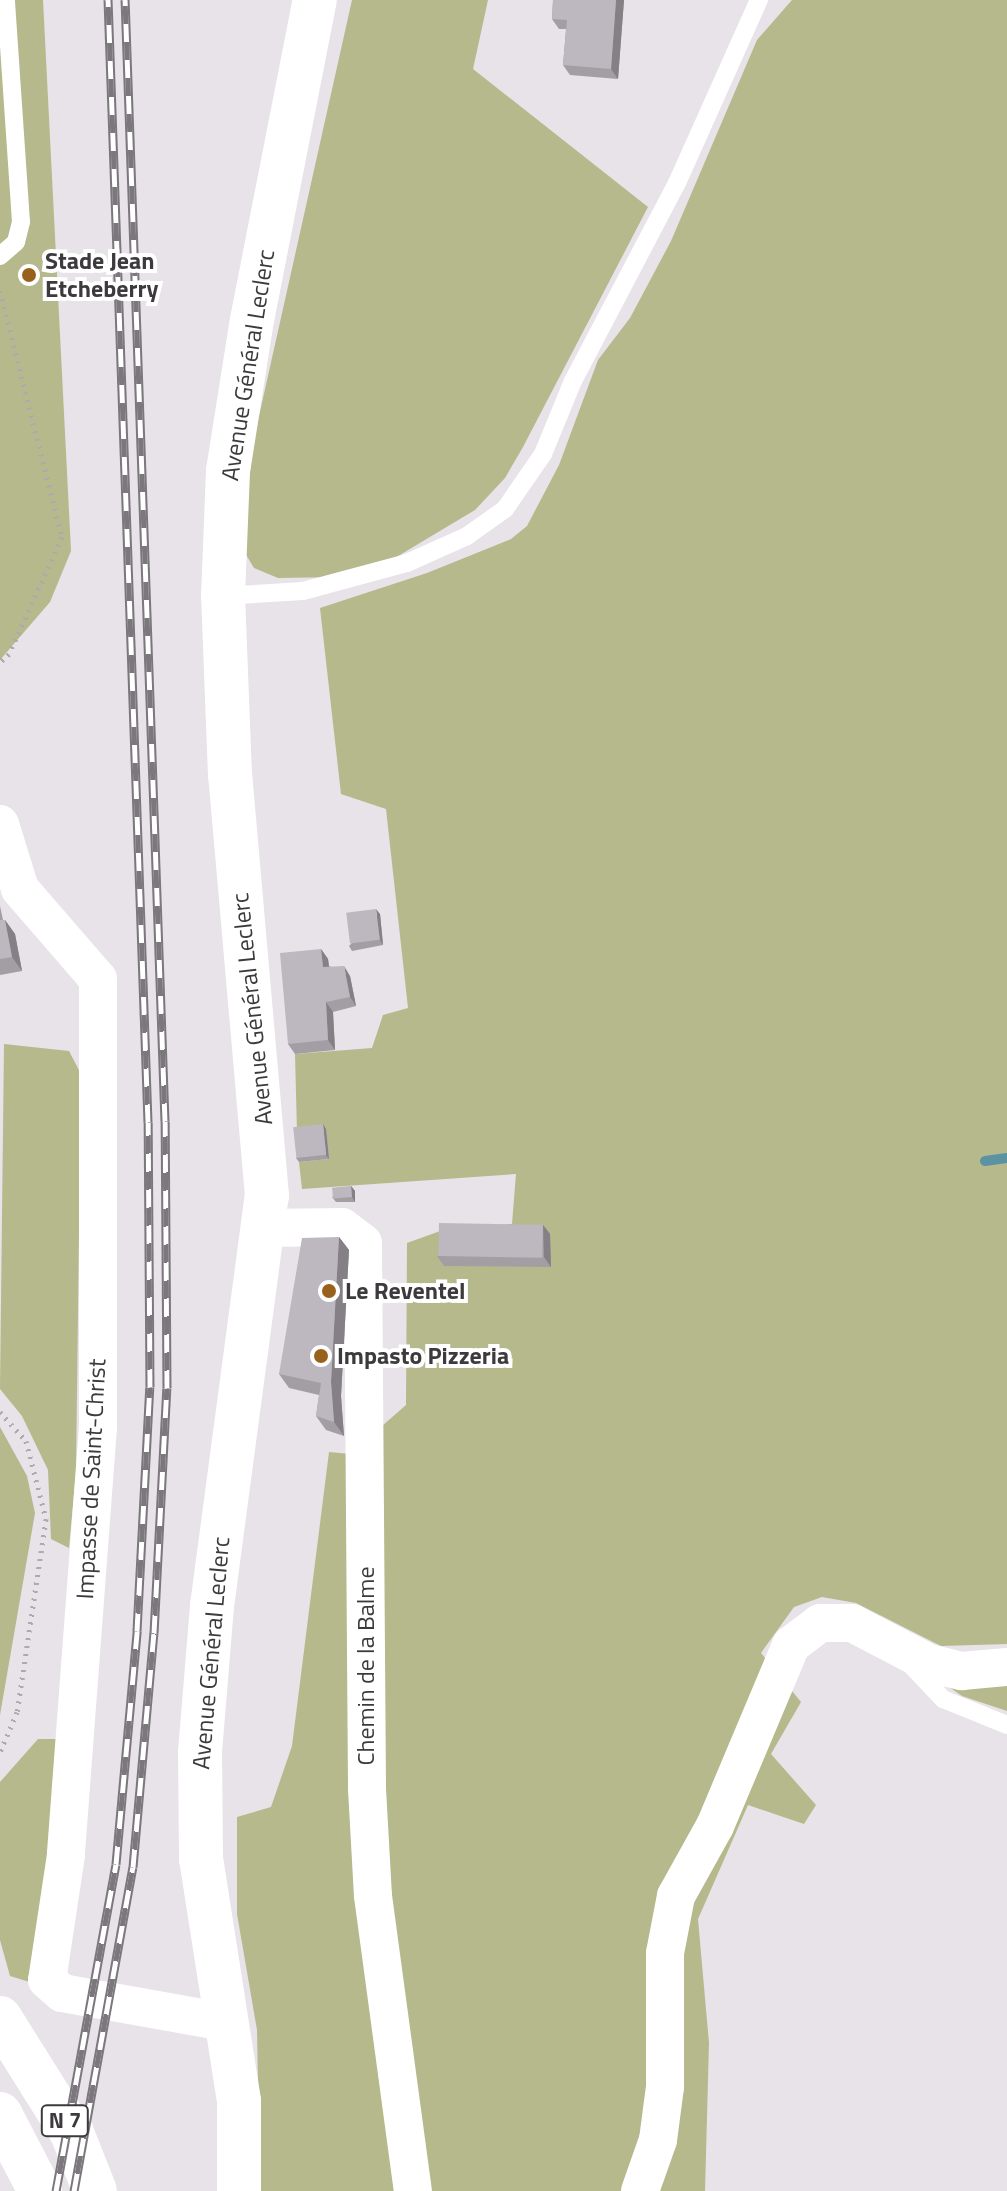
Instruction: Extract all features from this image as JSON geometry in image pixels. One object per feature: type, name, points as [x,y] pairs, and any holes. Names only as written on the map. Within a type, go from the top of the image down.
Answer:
[{"type":"main road","name":"Avenue Général Leclerc","points":[[224,2022],[201,1859],[200,1752],[212,1606],[264,1228],[265,1143],[230,776],[223,596],[230,456],[252,320],[315,0]]},
{"type":"main road","name":"N 7","points":[[0,2018],[27,2055],[72,2133],[95,2191]]},
{"type":"main road","points":[[219,2191],[224,2022]]},
{"type":"main road","points":[[224,2022],[239,2101],[239,2191]]},
{"type":"main road","name":"N 7","points":[[3,2121],[40,2191]]},
{"type":"street","name":"Impasse de Saint-Christ","points":[[0,824],[20,889],[98,979],[98,1427],[66,1855],[47,1980],[62,1993],[224,2022]]},
{"type":"street","name":"Chemin de la Balme","points":[[264,1228],[342,1227],[363,1243],[367,1789],[373,1896],[413,2191]]},
{"type":"street","points":[[640,2191],[658,2140],[665,2087],[665,1953],[676,1896],[715,1826],[779,1663],[791,1645],[820,1623],[852,1623],[929,1663],[962,1671],[1007,1667]]},
{"type":"lane","points":[[0,256],[16,242],[21,222],[6,0]]},
{"type":"lane","points":[[223,596],[303,591],[407,563],[467,536],[505,509],[543,454],[573,381],[677,183],[759,0]]},
{"type":"lane","points":[[898,1648],[943,1699],[1007,1725]]},
{"type":"path","points":[[0,291],[62,537],[9,654],[0,662]]},
{"type":"path","points":[[0,1412],[26,1441],[46,1519],[17,1712],[0,1752]]},
{"type":"green space","name":"Stade Jean Etcheberry","points":[[0,0],[43,0],[71,551],[50,602],[0,660]]},
{"type":"green space","points":[[352,0],[488,0],[473,69],[648,207],[523,447],[505,478],[475,510],[383,565],[338,577],[278,578],[254,568],[242,548],[253,443]]},
{"type":"green space","points":[[792,0],[1007,0],[1007,1644],[941,1646],[856,1603],[822,1597],[794,1607],[761,1653],[801,1702],[771,1754],[816,1805],[804,1824],[748,1805],[698,1919],[709,2043],[705,2191],[260,2191],[257,2030],[237,1914],[237,1817],[271,1807],[292,1746],[329,1452],[350,1454],[406,1405],[407,1243],[443,1230],[512,1224],[516,1174],[302,1189],[299,1162],[329,1159],[326,1130],[297,1133],[295,1054],[372,1048],[383,1015],[408,1008],[386,809],[341,794],[320,608],[427,573],[511,539],[527,526],[559,465],[598,360],[630,318],[671,241],[757,40]]},
{"type":"green space","points":[[4,1044],[69,1051],[81,1074],[76,1471],[69,1548],[51,1539],[48,1470],[22,1416],[0,1389]]},
{"type":"green space","points":[[0,1427],[27,1476],[35,1513],[0,1715]]},
{"type":"green space","points":[[931,1674],[1007,1675],[1007,1711],[962,1696]]},
{"type":"green space","points":[[38,1739],[62,1739],[33,1983],[10,1976],[0,1940],[0,1782]]},
{"type":"building","points":[[553,0],[616,0],[611,69],[563,65],[567,20],[552,19]]},
{"type":"building","points":[[376,909],[380,940],[350,943],[346,913]]},
{"type":"building","points":[[0,920],[5,920],[12,957],[0,959]]},
{"type":"building","points":[[321,949],[323,967],[344,966],[350,997],[326,1002],[328,1040],[288,1044],[280,953]]},
{"type":"building","points":[[323,1124],[326,1155],[296,1158],[293,1127]]},
{"type":"building","points":[[351,1186],[352,1197],[333,1199],[332,1188]]},
{"type":"building","points":[[439,1223],[543,1225],[542,1258],[438,1256]]},
{"type":"building","points":[[339,1237],[331,1382],[334,1422],[316,1416],[321,1383],[279,1374],[302,1238]]},
{"type":"waterway","points":[[985,1161],[1007,1158]]},
{"type":"railway","points":[[56,2191],[116,1864],[137,1631],[150,1387],[148,1122],[108,0]]},
{"type":"railway","points":[[74,2191],[133,1867],[154,1633],[167,1388],[165,1121],[125,0]]},
{"type":"place","name":"Stade Jean Etcheberry","points":[[29,275]]},
{"type":"place","name":"Le Reventel","points":[[329,1291]]},
{"type":"place","name":"Impasto Pizzeria","points":[[321,1356]]}]
